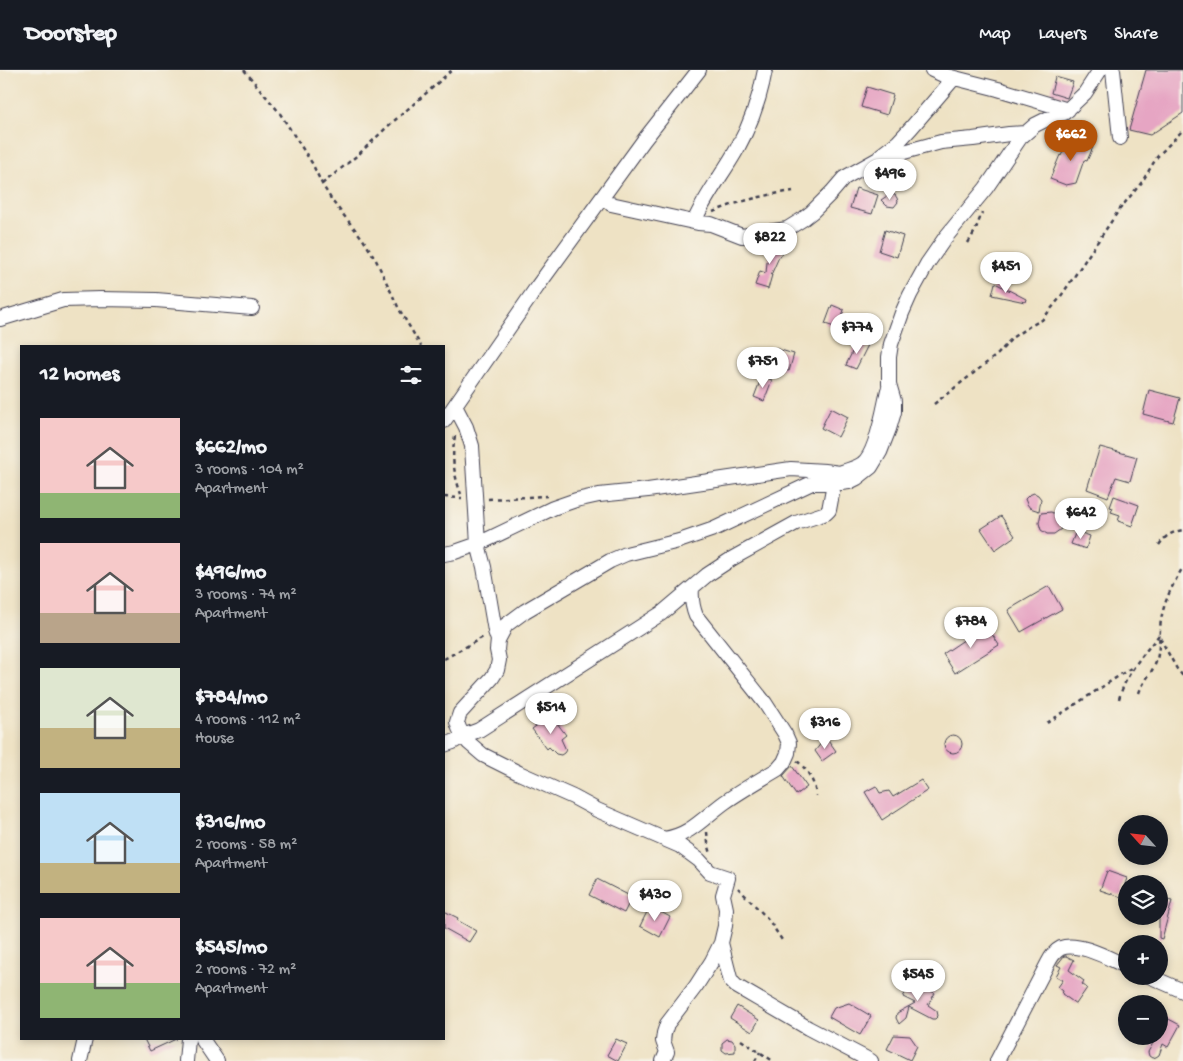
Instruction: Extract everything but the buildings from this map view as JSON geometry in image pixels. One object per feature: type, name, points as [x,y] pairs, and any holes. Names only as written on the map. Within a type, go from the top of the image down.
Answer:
[{"type":"street","points":[[445,420],[537,287],[644,140],[699,70]]},
{"type":"street","points":[[694,222],[700,209],[737,150],[746,131],[757,103],[765,70]]},
{"type":"street","points":[[932,70],[943,75],[1068,110]]},
{"type":"street","points":[[445,554],[478,544],[553,508],[599,495],[648,490],[791,469],[825,471],[837,478],[850,482],[858,478],[871,467],[880,452],[889,429],[894,412],[894,400],[889,384],[891,344],[902,313],[927,264],[944,238],[986,188],[1025,133],[1035,125],[1068,110],[1085,93],[1100,70]]},
{"type":"street","points":[[1113,70],[1120,138]]},
{"type":"street","points":[[611,204],[711,224],[742,236],[787,229],[812,212],[844,178],[873,161],[898,142],[954,78]]},
{"type":"street","points":[[873,161],[940,142],[1025,133]]},
{"type":"street","points":[[0,319],[63,300],[156,300],[252,308]]},
{"type":"street","points":[[445,745],[453,742],[460,730],[460,714],[492,678],[497,670],[499,660],[484,567],[478,544],[472,446],[466,427],[455,406]]},
{"type":"street","points":[[496,635],[525,611],[610,561],[626,554],[679,541],[714,529],[812,484],[837,478]]},
{"type":"street","points":[[445,739],[460,730],[479,730],[652,620],[714,571],[758,543],[796,523],[826,513],[829,510],[837,478]]},
{"type":"street","points":[[664,839],[683,834],[725,802],[778,769],[784,762],[789,744],[785,734],[765,703],[696,616],[692,608],[692,588]]},
{"type":"street","points":[[460,730],[469,743],[483,755],[634,827],[680,846],[699,860],[710,872],[728,878],[723,895],[726,910],[721,943],[696,986],[667,1024],[663,1041],[667,1052],[663,1061]]},
{"type":"street","points":[[721,943],[731,981],[736,986],[871,1061]]},
{"type":"street","points":[[996,1061],[1048,962],[1056,951],[1067,946],[1079,946],[1118,963]]},
{"type":"street","points":[[1168,984],[1183,991]]},
{"type":"street","points":[[80,1061],[85,1040]]},
{"type":"street","points":[[186,1061],[188,1040]]},
{"type":"street","points":[[203,1040],[217,1061]]},
{"type":"path","points":[[244,70],[280,112],[312,163],[333,202],[362,238],[375,258],[399,309],[420,345]]},
{"type":"path","points":[[322,184],[359,154],[452,70]]},
{"type":"path","points":[[934,404],[998,354],[1013,337],[1042,320],[1070,284],[1119,210],[1142,182],[1157,158],[1183,130]]},
{"type":"path","points":[[712,212],[744,200],[793,191]]},
{"type":"path","points":[[445,497],[475,499],[552,496]]},
{"type":"path","points":[[1159,545],[1168,534],[1183,530]]},
{"type":"path","points":[[1139,693],[1156,662],[1165,602],[1183,567]]},
{"type":"path","points":[[445,659],[496,635]]},
{"type":"path","points":[[1119,699],[1126,678],[1160,635]]},
{"type":"path","points":[[1160,635],[1176,669],[1183,676]]},
{"type":"path","points":[[1047,723],[1134,666]]},
{"type":"path","points":[[787,755],[800,763],[809,772],[816,788],[816,796]]},
{"type":"path","points":[[708,816],[708,843],[712,854]]},
{"type":"path","points":[[728,878],[768,919],[782,940]]},
{"type":"path","points":[[742,1040],[773,1061]]},
{"type":"path","points":[[755,1061],[760,1052]]}]
